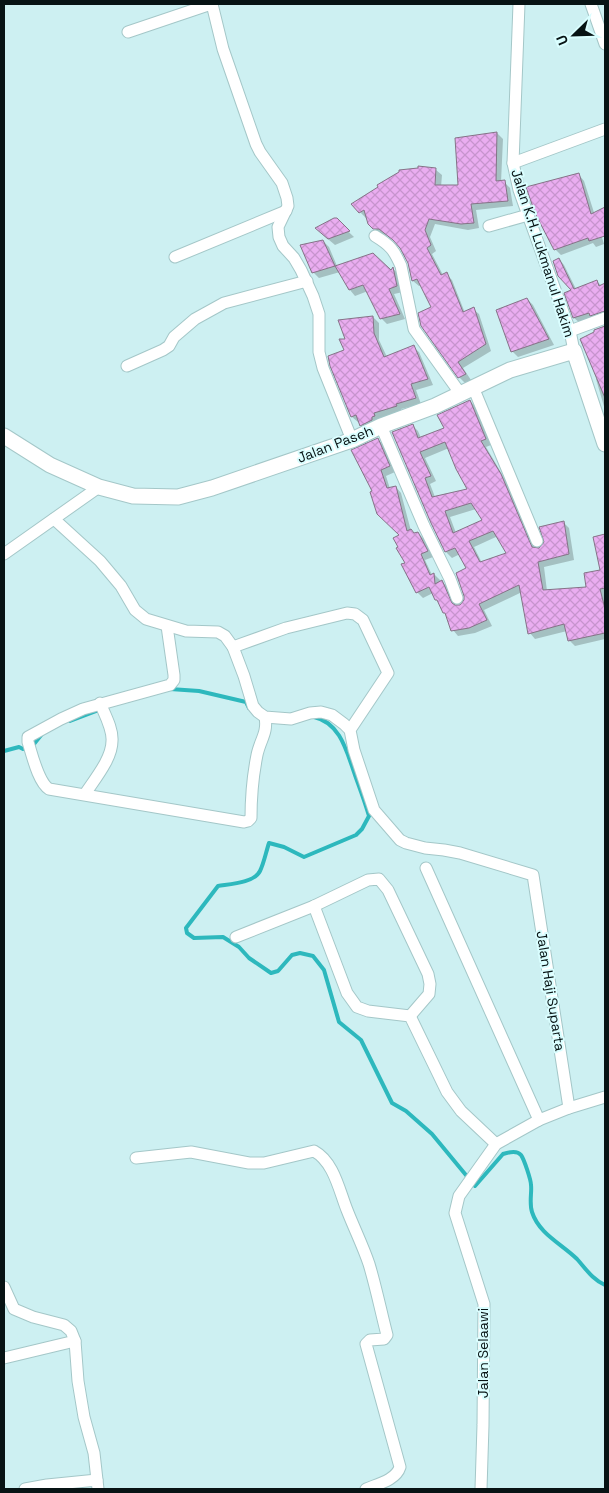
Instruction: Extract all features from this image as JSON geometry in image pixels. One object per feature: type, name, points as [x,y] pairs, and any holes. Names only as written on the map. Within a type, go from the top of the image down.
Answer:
[{"type":"street","points":[[128,32],[211,4],[223,48],[256,144],[282,183],[288,206],[278,227],[279,237],[282,246],[294,258],[307,281],[319,314],[319,352],[322,368],[352,440]]},
{"type":"street","name":"Jalan K.H. Lukmanul Hakim","points":[[519,4],[513,163],[519,190],[570,331],[574,351]]},
{"type":"street","points":[[605,8],[593,8],[605,44]]},
{"type":"street","points":[[513,163],[605,129]]},
{"type":"street","points":[[175,258],[286,211]]},
{"type":"street","points":[[489,226],[528,215]]},
{"type":"street","points":[[375,236],[388,244],[393,250],[401,266],[414,329],[467,390],[537,541]]},
{"type":"street","points":[[127,366],[163,350],[169,346],[174,337],[195,319],[224,303],[307,281]]},
{"type":"street","points":[[570,331],[605,318]]},
{"type":"street","points":[[574,351],[605,444]]},
{"type":"street","name":"Jalan Paseh","points":[[4,436],[50,465],[99,487],[133,496],[178,497],[212,488],[352,440],[381,426],[435,406],[510,370],[574,351]]},
{"type":"street","points":[[381,426],[457,598]]},
{"type":"street","points":[[4,554],[99,487]]},
{"type":"street","points":[[54,518],[100,561],[121,586],[135,610],[146,620],[186,631],[218,632],[225,636],[233,647],[253,706],[266,721]]},
{"type":"street","points":[[233,647],[286,628],[347,613],[355,614],[363,620],[388,673],[350,730],[338,719],[322,712],[310,713],[292,719],[266,721]]},
{"type":"street","points":[[168,626],[174,675],[172,683],[166,687],[102,707],[83,709],[60,719],[28,737],[29,747],[45,787],[244,822],[248,821],[251,818],[257,752],[266,721]]},
{"type":"street","points":[[85,794],[110,753],[113,743],[102,707]]},
{"type":"street","name":"Jalan Haji Suparta","points":[[350,730],[354,750],[374,810],[400,840],[406,843],[460,853],[533,874],[569,1108]]},
{"type":"street","points":[[426,868],[539,1120]]},
{"type":"street","points":[[236,937],[314,906],[368,880],[379,879],[388,890],[428,974],[429,994],[410,1016]]},
{"type":"street","points":[[314,906],[348,993],[357,1007],[368,1011],[410,1016]]},
{"type":"street","points":[[410,1016],[447,1092],[461,1111],[496,1144]]},
{"type":"street","name":"Jalan Selaawi","points":[[481,1489],[484,1304],[455,1213],[459,1196],[496,1144],[539,1120],[605,1097]]},
{"type":"street","points":[[136,1158],[191,1152],[249,1163],[264,1163],[314,1151],[322,1155],[337,1182],[359,1237],[369,1265],[387,1336],[384,1339],[370,1340],[366,1344],[400,1468],[392,1484],[366,1489]]},
{"type":"street","points":[[4,1287],[14,1309],[33,1317],[64,1325],[71,1331],[75,1341],[78,1381],[84,1417],[94,1452],[97,1485],[47,1485],[25,1489]]},
{"type":"street","points":[[4,1358],[75,1341]]},
{"type":"building","points":[[497,132],[496,181],[505,180],[508,201],[471,204],[474,223],[461,224],[429,219],[425,230],[431,245],[427,248],[441,275],[447,272],[463,312],[474,307],[486,344],[458,362],[466,374],[458,378],[421,326],[418,313],[431,307],[417,279],[412,281],[408,263],[400,248],[379,229],[373,229],[368,224],[364,210],[359,213],[351,204],[378,187],[377,185],[399,172],[399,170],[418,168],[418,166],[436,168],[435,185],[458,185],[455,138]]},
{"type":"building","points":[[579,173],[591,214],[605,207],[605,236],[589,241],[588,238],[554,250],[535,213],[526,187]]},
{"type":"building","points":[[337,218],[350,231],[328,239],[315,228]]},
{"type":"building","points":[[323,240],[335,266],[312,273],[300,245]]},
{"type":"building","points":[[373,253],[391,270],[393,267],[397,286],[389,289],[400,314],[380,319],[363,285],[349,290],[335,266]]},
{"type":"building","points":[[559,258],[574,289],[597,280],[599,286],[605,283],[605,311],[590,316],[589,313],[573,318],[564,293],[571,290],[558,276],[553,261]]},
{"type":"building","points":[[527,298],[549,339],[511,352],[496,310]]},
{"type":"building","points":[[373,316],[374,333],[384,357],[414,345],[428,379],[411,384],[416,398],[374,413],[375,416],[372,417],[372,420],[360,426],[356,415],[351,417],[330,366],[328,356],[344,350],[339,339],[345,339],[338,320]]},
{"type":"building","points":[[605,326],[605,398],[580,339],[594,332],[594,330]]},
{"type":"building","points":[[470,400],[486,439],[481,441],[501,474],[532,547],[539,548],[544,542],[539,527],[564,521],[569,554],[538,562],[543,590],[586,587],[584,573],[600,570],[593,537],[605,534],[605,588],[600,589],[605,609],[605,633],[568,641],[564,624],[528,634],[519,585],[479,604],[487,620],[469,628],[451,631],[445,613],[443,613],[437,600],[435,600],[429,587],[416,593],[401,564],[405,563],[396,548],[398,547],[393,538],[399,535],[377,514],[370,492],[372,491],[351,450],[378,438],[390,466],[381,470],[387,488],[396,486],[407,531],[411,529],[414,533],[418,532],[428,551],[421,554],[430,575],[434,573],[435,584],[442,580],[452,603],[460,605],[464,600],[464,596],[456,573],[466,568],[455,548],[445,552],[392,432],[413,424],[418,438],[444,428],[437,415]],"holes":[[[445,442],[467,489],[432,497],[425,478],[431,476],[420,452]],[[471,503],[482,520],[453,533],[445,511]],[[493,531],[506,553],[480,562],[469,541]]]},
{"type":"waterway","points":[[170,689],[199,691],[246,702],[249,708]]},
{"type":"waterway","points":[[70,721],[99,710]]},
{"type":"waterway","points":[[314,717],[323,720],[331,726],[337,732],[346,749],[369,816],[362,829],[356,835],[304,857],[284,847],[269,843],[257,875],[241,882],[218,886],[186,928],[187,933],[194,938],[223,937],[239,947],[249,958],[271,973],[278,971],[292,955],[300,953],[313,956],[324,970],[339,1022],[361,1040],[392,1103],[406,1111],[432,1134],[475,1186],[503,1154],[519,1153],[530,1179],[531,1209],[535,1220],[545,1233],[577,1259],[593,1277],[605,1285]]},
{"type":"waterway","points":[[4,751],[19,747],[23,749],[34,744],[42,734]]}]
